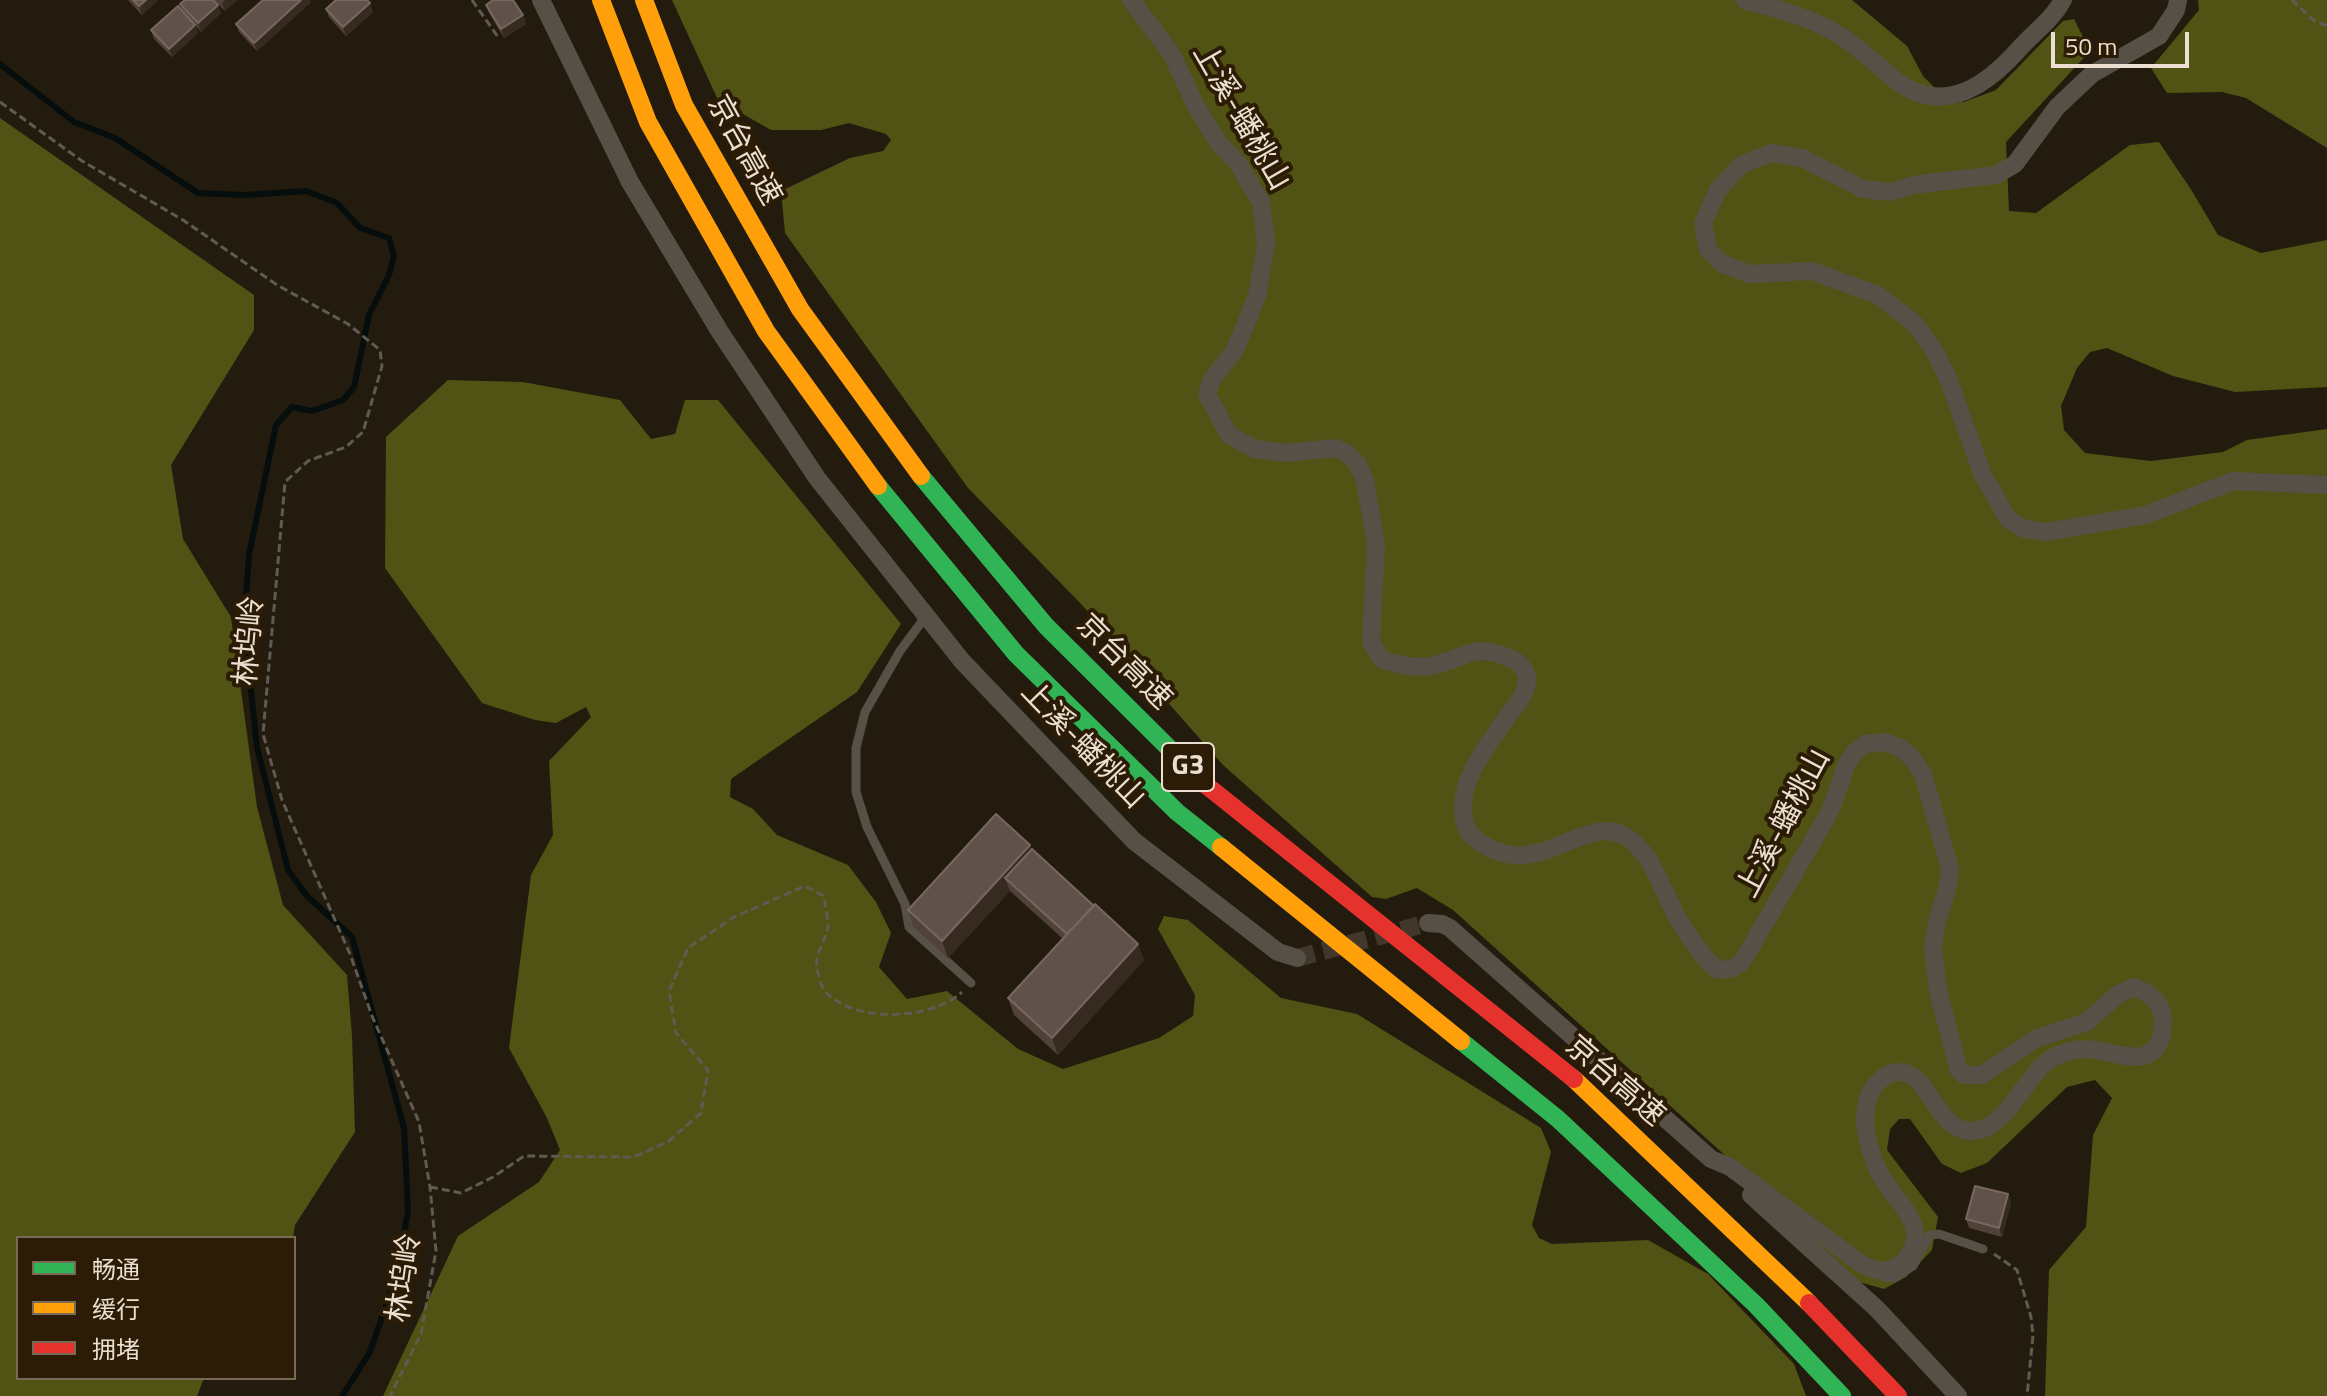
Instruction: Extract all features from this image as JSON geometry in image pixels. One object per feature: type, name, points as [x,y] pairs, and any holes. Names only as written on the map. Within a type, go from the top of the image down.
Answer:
[{"type":"highway","name":"G3","points":[[601,0],[648,122],[766,331],[897,512],[1016,654],[1177,812],[1558,1119],[1756,1305],[1842,1396]]},
{"type":"highway","name":"京台高速","points":[[644,0],[684,105],[800,309],[929,487],[1046,626],[1204,783],[1585,1088],[1784,1277],[1898,1396]]},
{"type":"street","name":"上溪-蟠桃山","points":[[541,0],[630,182],[720,332],[817,478],[962,661],[1134,841],[1278,952],[1297,958]]},
{"type":"street","name":"上溪-蟠桃山","points":[[1131,0],[1171,53],[1210,130],[1237,162],[1261,202],[1266,243],[1257,296],[1235,350],[1212,379],[1207,394],[1217,415],[1229,435],[1255,449],[1285,453],[1335,448],[1357,463],[1365,481],[1376,544],[1371,642],[1381,659],[1393,664],[1433,666],[1471,651],[1489,649],[1516,661],[1526,671],[1527,683],[1522,696],[1486,746],[1467,785],[1463,818],[1470,835],[1492,849],[1511,855],[1532,855],[1594,834],[1609,832],[1623,835],[1650,863],[1691,941],[1716,969],[1725,971],[1742,962],[1831,809],[1846,765],[1854,753],[1865,744],[1885,742],[1901,748],[1923,774],[1950,869],[1933,947],[1938,991],[1959,1071],[1964,1075],[1982,1075],[2037,1038],[2087,1022],[2117,995],[2134,987],[2151,994],[2161,1010],[2163,1030],[2159,1044],[2151,1054],[2138,1058],[2085,1048],[2065,1052],[2045,1064],[1997,1120],[1984,1130],[1968,1132],[1955,1125],[1943,1116],[1916,1079],[1907,1073],[1895,1072],[1884,1077],[1875,1085],[1868,1099],[1865,1128],[1881,1175],[1909,1214],[1915,1228],[1915,1238],[1913,1249],[1904,1262],[1891,1269],[1880,1271],[1863,1265]]},
{"type":"street","points":[[1745,0],[1803,16],[1871,57],[1901,84],[1919,94],[1941,97],[1959,94],[1985,83],[2053,17],[2063,0]]},
{"type":"street","points":[[2178,0],[2176,10],[2159,36],[2092,74],[2057,107],[2015,164],[1996,175],[1913,185],[1890,192],[1863,189],[1802,158],[1771,153],[1741,165],[1718,190],[1703,223],[1708,250],[1723,264],[1750,274],[1812,271],[1878,295],[1914,323],[1934,350],[1949,381],[1982,473],[2008,519],[2024,529],[2046,532],[2146,515],[2233,481],[2327,485]]},
{"type":"street","points":[[1428,923],[1450,928],[1711,1159],[1877,1309],[1958,1396]]},
{"type":"street","points":[[1711,1159],[1730,1167],[1863,1265]]},
{"type":"lane","points":[[926,616],[900,651],[865,712],[856,748],[856,792],[867,827],[905,904],[909,927],[971,983]]},
{"type":"lane","points":[[1863,1265],[1887,1279],[1903,1275],[1913,1266],[1930,1235],[1939,1234],[1983,1249]]},
{"type":"path","points":[[472,0],[498,37]]},
{"type":"path","points":[[2292,0],[2313,20],[2327,26]]},
{"type":"path","name":"林坞岭","points":[[0,102],[82,161],[183,220],[277,285],[348,324],[380,350],[382,366],[363,432],[346,447],[308,461],[285,482],[263,734],[282,800],[419,1122],[430,1187],[436,1251],[421,1334],[390,1396]]},
{"type":"path","points":[[430,1187],[461,1193],[493,1177],[524,1156],[634,1157],[669,1141],[701,1113],[708,1070],[676,1033],[669,991],[688,948],[734,917],[805,886],[824,896],[828,928],[815,964],[824,991],[853,1010],[880,1015],[918,1012],[951,1002],[971,983]]},
{"type":"path","points":[[1983,1249],[2011,1265],[2020,1278],[2033,1335],[2027,1396]]},
{"type":"shaded area","points":[[672,0],[1852,0],[1907,46],[1923,76],[1934,87],[1938,104],[1964,102],[1996,90],[2063,21],[2074,19],[2090,51],[2006,142],[2009,211],[2036,213],[2130,145],[2159,142],[2218,235],[2261,253],[2327,240],[2327,387],[2235,392],[2173,376],[2107,348],[2090,352],[2077,368],[2061,406],[2064,430],[2085,453],[2151,461],[2223,452],[2247,440],[2327,429],[2327,1396],[2045,1396],[2049,1270],[2086,1227],[2093,1135],[2112,1098],[2095,1080],[2067,1087],[1987,1163],[1961,1173],[1942,1164],[1910,1119],[1899,1119],[1890,1129],[1887,1150],[1938,1217],[1932,1250],[1906,1277],[1884,1289],[1848,1279],[1728,1158],[1453,910],[1417,888],[1386,899],[1372,897],[1223,765],[1082,605],[968,488],[785,233],[781,191],[850,158],[883,151],[891,140],[886,134],[849,123],[821,130],[771,130],[718,100]]},
{"type":"shaded area","points":[[2198,0],[2327,0],[2327,148],[2246,98],[2222,92],[2167,93],[2151,68],[2199,10]]},
{"type":"shaded area","points":[[0,118],[254,295],[254,330],[171,465],[183,539],[231,617],[257,807],[283,905],[347,975],[355,1132],[295,1225],[293,1236],[16,1236],[16,1380],[203,1380],[197,1396],[0,1396]]},
{"type":"shaded area","points":[[448,380],[523,382],[620,400],[651,439],[675,434],[685,400],[718,400],[901,624],[857,692],[731,779],[730,797],[753,809],[777,835],[848,865],[876,902],[891,933],[879,967],[907,999],[947,991],[1018,1049],[1063,1069],[1159,1038],[1193,1016],[1195,995],[1158,929],[1164,916],[1188,920],[1281,998],[1357,1014],[1541,1128],[1551,1152],[1532,1225],[1539,1238],[1552,1244],[1648,1240],[1708,1274],[1794,1364],[1806,1396],[383,1396],[458,1236],[539,1182],[560,1150],[547,1118],[509,1048],[531,875],[553,835],[549,761],[591,717],[586,707],[556,723],[535,720],[482,703],[385,568],[386,437]]},
{"type":"building","points":[[185,0],[213,0],[218,5],[198,23],[180,4]]},
{"type":"building","points":[[263,0],[301,0],[254,43],[236,24]]},
{"type":"building","points":[[336,0],[367,0],[370,3],[343,27],[326,9]]},
{"type":"building","points":[[493,0],[513,0],[523,15],[501,29],[486,5]]},
{"type":"building","points":[[178,6],[195,25],[169,49],[151,30]]},
{"type":"building","points":[[996,814],[1030,845],[942,941],[908,910]]},
{"type":"building","points":[[1032,849],[1094,906],[1067,934],[1005,878]]},
{"type":"building","points":[[1095,904],[1138,944],[1052,1038],[1008,998]]},
{"type":"building","points":[[1975,1186],[2008,1194],[1999,1228],[1966,1219]]},
{"type":"waterway","points":[[0,64],[74,122],[115,138],[198,193],[245,195],[306,191],[337,203],[360,228],[389,238],[394,256],[389,275],[369,315],[354,387],[343,400],[312,411],[292,407],[276,425],[249,555],[244,626],[257,747],[288,870],[307,896],[352,937],[404,1128],[408,1211],[397,1273],[370,1352],[342,1396]]},
{"type":"tunnel","points":[[1297,958],[1428,923]]},
{"type":"traffic: fast","points":[[921,476],[1046,626],[1206,785]]},
{"type":"traffic: fast","points":[[878,486],[1016,654],[1177,812],[1221,847]]},
{"type":"traffic: fast","points":[[1461,1041],[1558,1119],[1756,1305],[1842,1396]]},
{"type":"traffic: slow","points":[[601,0],[648,122],[766,331],[878,486]]},
{"type":"traffic: slow","points":[[644,0],[684,105],[800,309],[921,476]]},
{"type":"traffic: slow","points":[[1221,847],[1461,1041]]},
{"type":"traffic: slow","points":[[1574,1079],[1809,1303]]},
{"type":"traffic: jam","points":[[1206,785],[1574,1079]]},
{"type":"traffic: jam","points":[[1809,1303],[1898,1396]]}]
